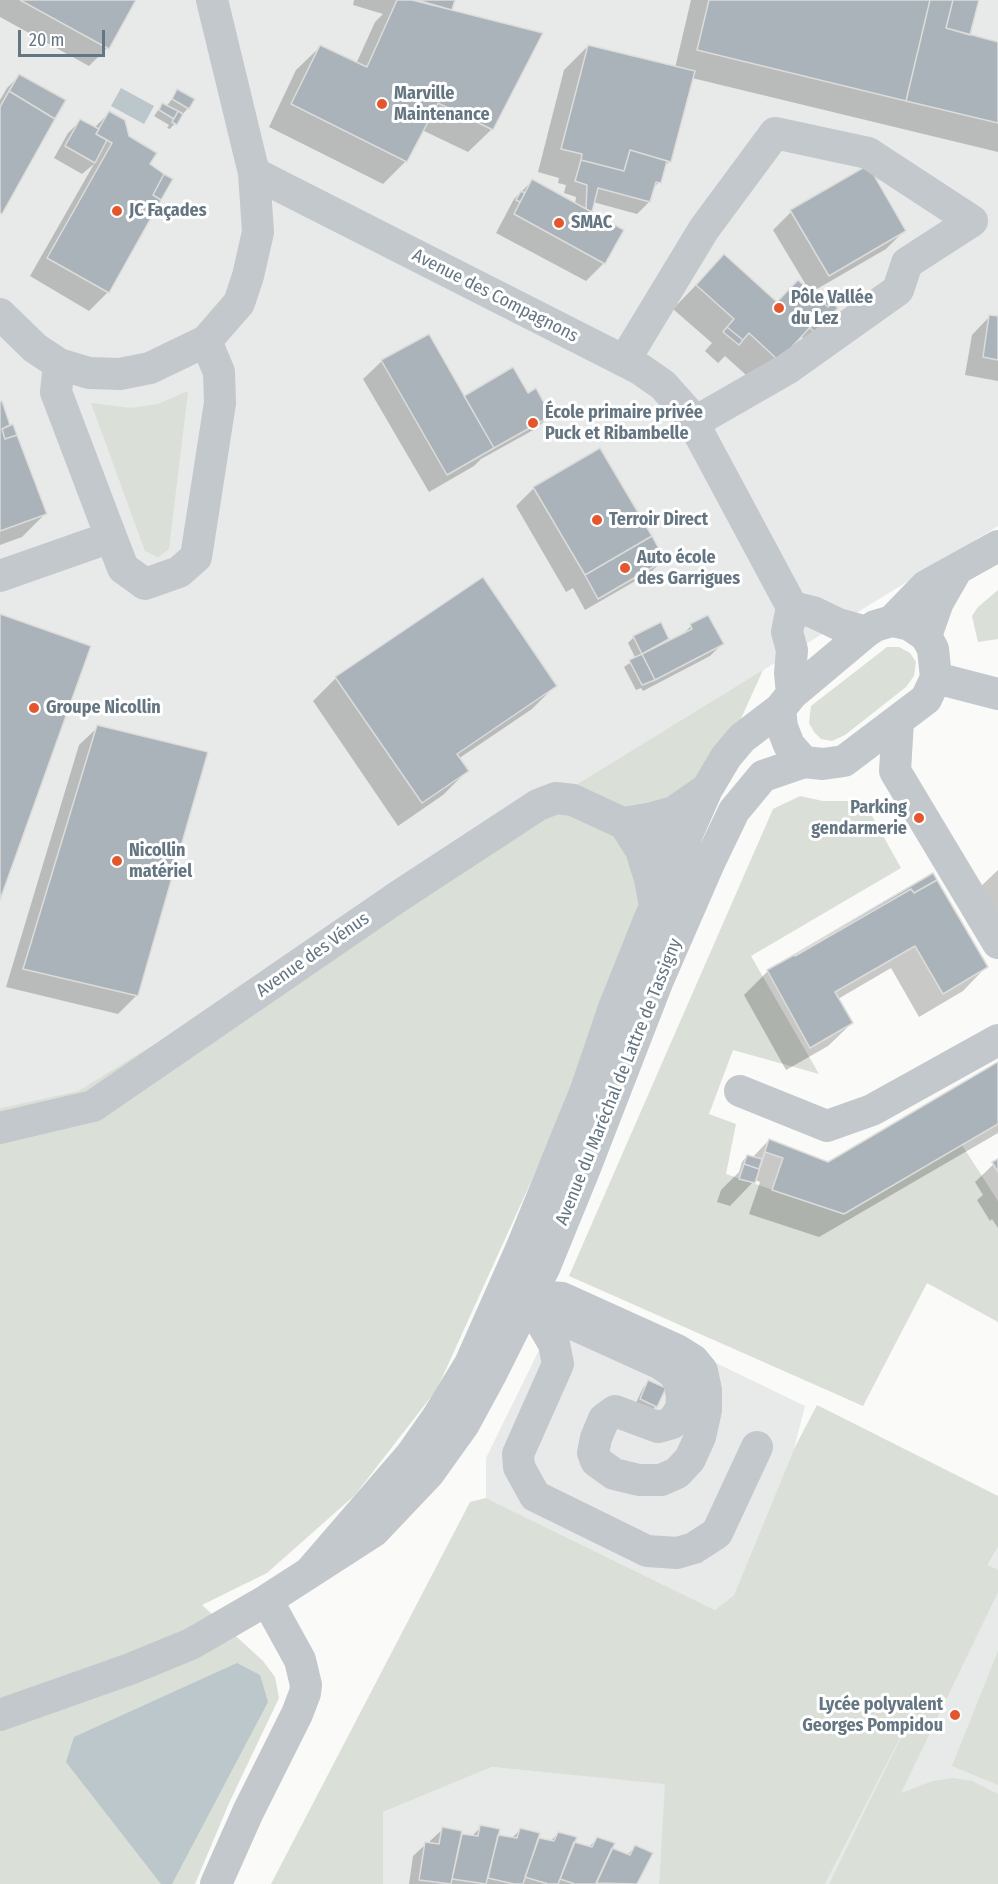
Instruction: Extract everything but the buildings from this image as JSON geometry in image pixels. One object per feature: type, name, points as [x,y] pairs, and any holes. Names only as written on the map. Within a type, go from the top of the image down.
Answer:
[{"type":"street","points":[[0,314],[35,348],[59,364],[89,373],[120,374],[150,368],[206,340],[239,303],[258,232],[254,173],[212,0]]},
{"type":"street","points":[[624,361],[704,229],[775,133],[868,153],[972,221],[907,263],[898,290],[787,369],[693,423]]},
{"type":"street","name":"Avenue des Compagnons","points":[[254,173],[624,361],[663,385],[688,413],[792,607]]},
{"type":"street","points":[[59,364],[56,392],[123,568],[145,584],[179,572],[196,557],[220,403],[219,372],[206,340]]},
{"type":"street","points":[[0,576],[111,537]]},
{"type":"street","name":"Avenue du Maréchal de Lattre de Tassigny","points":[[516,1294],[545,1266],[585,1168],[658,980],[695,857],[707,789],[726,757],[742,738],[879,627],[920,590],[998,546]]},
{"type":"street","points":[[926,636],[938,602],[957,569]]},
{"type":"street","points":[[804,762],[789,745],[782,727],[792,650],[787,632],[792,607],[813,612],[838,624],[879,627],[910,625],[926,636],[933,649],[936,678],[926,699],[844,761]]},
{"type":"street","points":[[936,678],[998,694]]},
{"type":"street","points":[[898,721],[895,771],[998,943]]},
{"type":"street","name":"Avenue du Maréchal de Lattre de Tassigny","points":[[0,1715],[130,1669],[191,1644],[267,1600],[374,1531],[429,1473],[464,1424],[516,1294],[614,1008],[655,906],[763,776],[804,762],[823,764],[844,761],[895,771]]},
{"type":"street","points":[[655,906],[641,850],[624,823],[653,819],[674,812],[707,789]]},
{"type":"street","name":"Avenue des Vénus","points":[[0,1128],[93,1106],[399,896],[538,805],[556,798],[573,800],[695,857]]},
{"type":"street","points":[[740,1091],[827,1126],[872,1110],[998,1040]]},
{"type":"street","points":[[516,1294],[562,1298],[677,1350],[693,1360],[702,1371],[706,1390],[706,1410],[697,1445],[690,1459],[677,1473],[661,1480],[639,1480],[614,1474],[596,1461],[592,1453],[604,1419],[615,1411],[658,1427],[672,1423],[681,1409],[682,1396],[680,1384],[674,1373],[661,1364],[555,1316],[516,1294]]},
{"type":"street","points":[[516,1294],[554,1344],[558,1364],[518,1454],[519,1467],[535,1496],[647,1551],[677,1553],[694,1548],[717,1533],[757,1447]]},
{"type":"street","points":[[216,1884],[305,1694],[305,1678],[300,1660],[267,1600]]},
{"type":"shaded area","points":[[0,0],[998,0],[998,526],[78,1091],[0,1108]]},
{"type":"shaded area","points":[[121,88],[154,106],[144,124],[111,106]]},
{"type":"shaded area","points":[[188,391],[169,549],[158,557],[145,551],[91,403],[131,408],[158,404]]},
{"type":"shaded area","points":[[998,590],[998,639],[978,642],[972,616],[978,607]]},
{"type":"shaded area","points":[[887,647],[899,647],[910,653],[916,662],[914,676],[906,687],[845,735],[832,741],[821,739],[809,723],[811,706]]},
{"type":"shaded area","points":[[763,670],[437,1389],[355,1495],[267,1573],[202,1605],[263,1661],[275,1677],[279,1698],[230,1801],[195,1884],[0,1884],[0,1108],[78,1091]]},
{"type":"shaded area","points":[[800,796],[823,801],[861,801],[867,807],[901,868],[751,956],[819,1074],[733,1050],[709,1114],[736,1124],[726,1174],[844,1214],[962,1145],[998,1201],[998,1322],[927,1283],[863,1406],[569,1276],[773,809]]},
{"type":"shaded area","points":[[565,1290],[805,1406],[794,1449],[734,1595],[715,1610],[486,1498],[486,1458],[547,1334]]},
{"type":"shaded area","points":[[817,1405],[998,1496],[998,1547],[988,1565],[998,1570],[998,1592],[901,1793],[933,1781],[953,1778],[972,1781],[998,1794],[998,1884],[829,1884],[918,1703],[825,1884],[659,1884],[665,1784],[492,1767],[383,1812],[383,1884],[271,1884],[470,1502],[486,1498],[715,1610],[734,1595],[794,1449]]},
{"type":"shaded area","name":"Lycée polyvalent Georges Pompidou","points":[[998,1547],[998,1884],[825,1884]]},
{"type":"shaded area","points":[[998,1651],[998,1785],[952,1766]]},
{"type":"shaded area","points":[[237,1663],[260,1675],[268,1702],[172,1884],[161,1884],[66,1762],[74,1737]]},
{"type":"shaded area","points":[[492,1767],[666,1783],[659,1884],[383,1884],[383,1812]]},
{"type":"place","name":"Marville Maintenance","points":[[382,104]]},
{"type":"place","name":"JC Façades","points":[[117,211]]},
{"type":"place","name":"SMAC","points":[[559,223]]},
{"type":"place","name":"Pôle Vallée du Lez","points":[[779,308]]},
{"type":"place","name":"École primaire privée Puck et Ribambelle","points":[[533,423]]},
{"type":"place","name":"Terroir Direct","points":[[597,520]]},
{"type":"place","name":"Auto école des Garrigues","points":[[625,568]]},
{"type":"place","name":"Groupe Nicollin","points":[[34,708]]},
{"type":"place","name":"Parking gendarmerie","points":[[919,818]]},
{"type":"place","name":"Nicollin matériel","points":[[117,861]]},
{"type":"place","name":"Lycée polyvalent Georges Pompidou","points":[[955,1715]]}]
